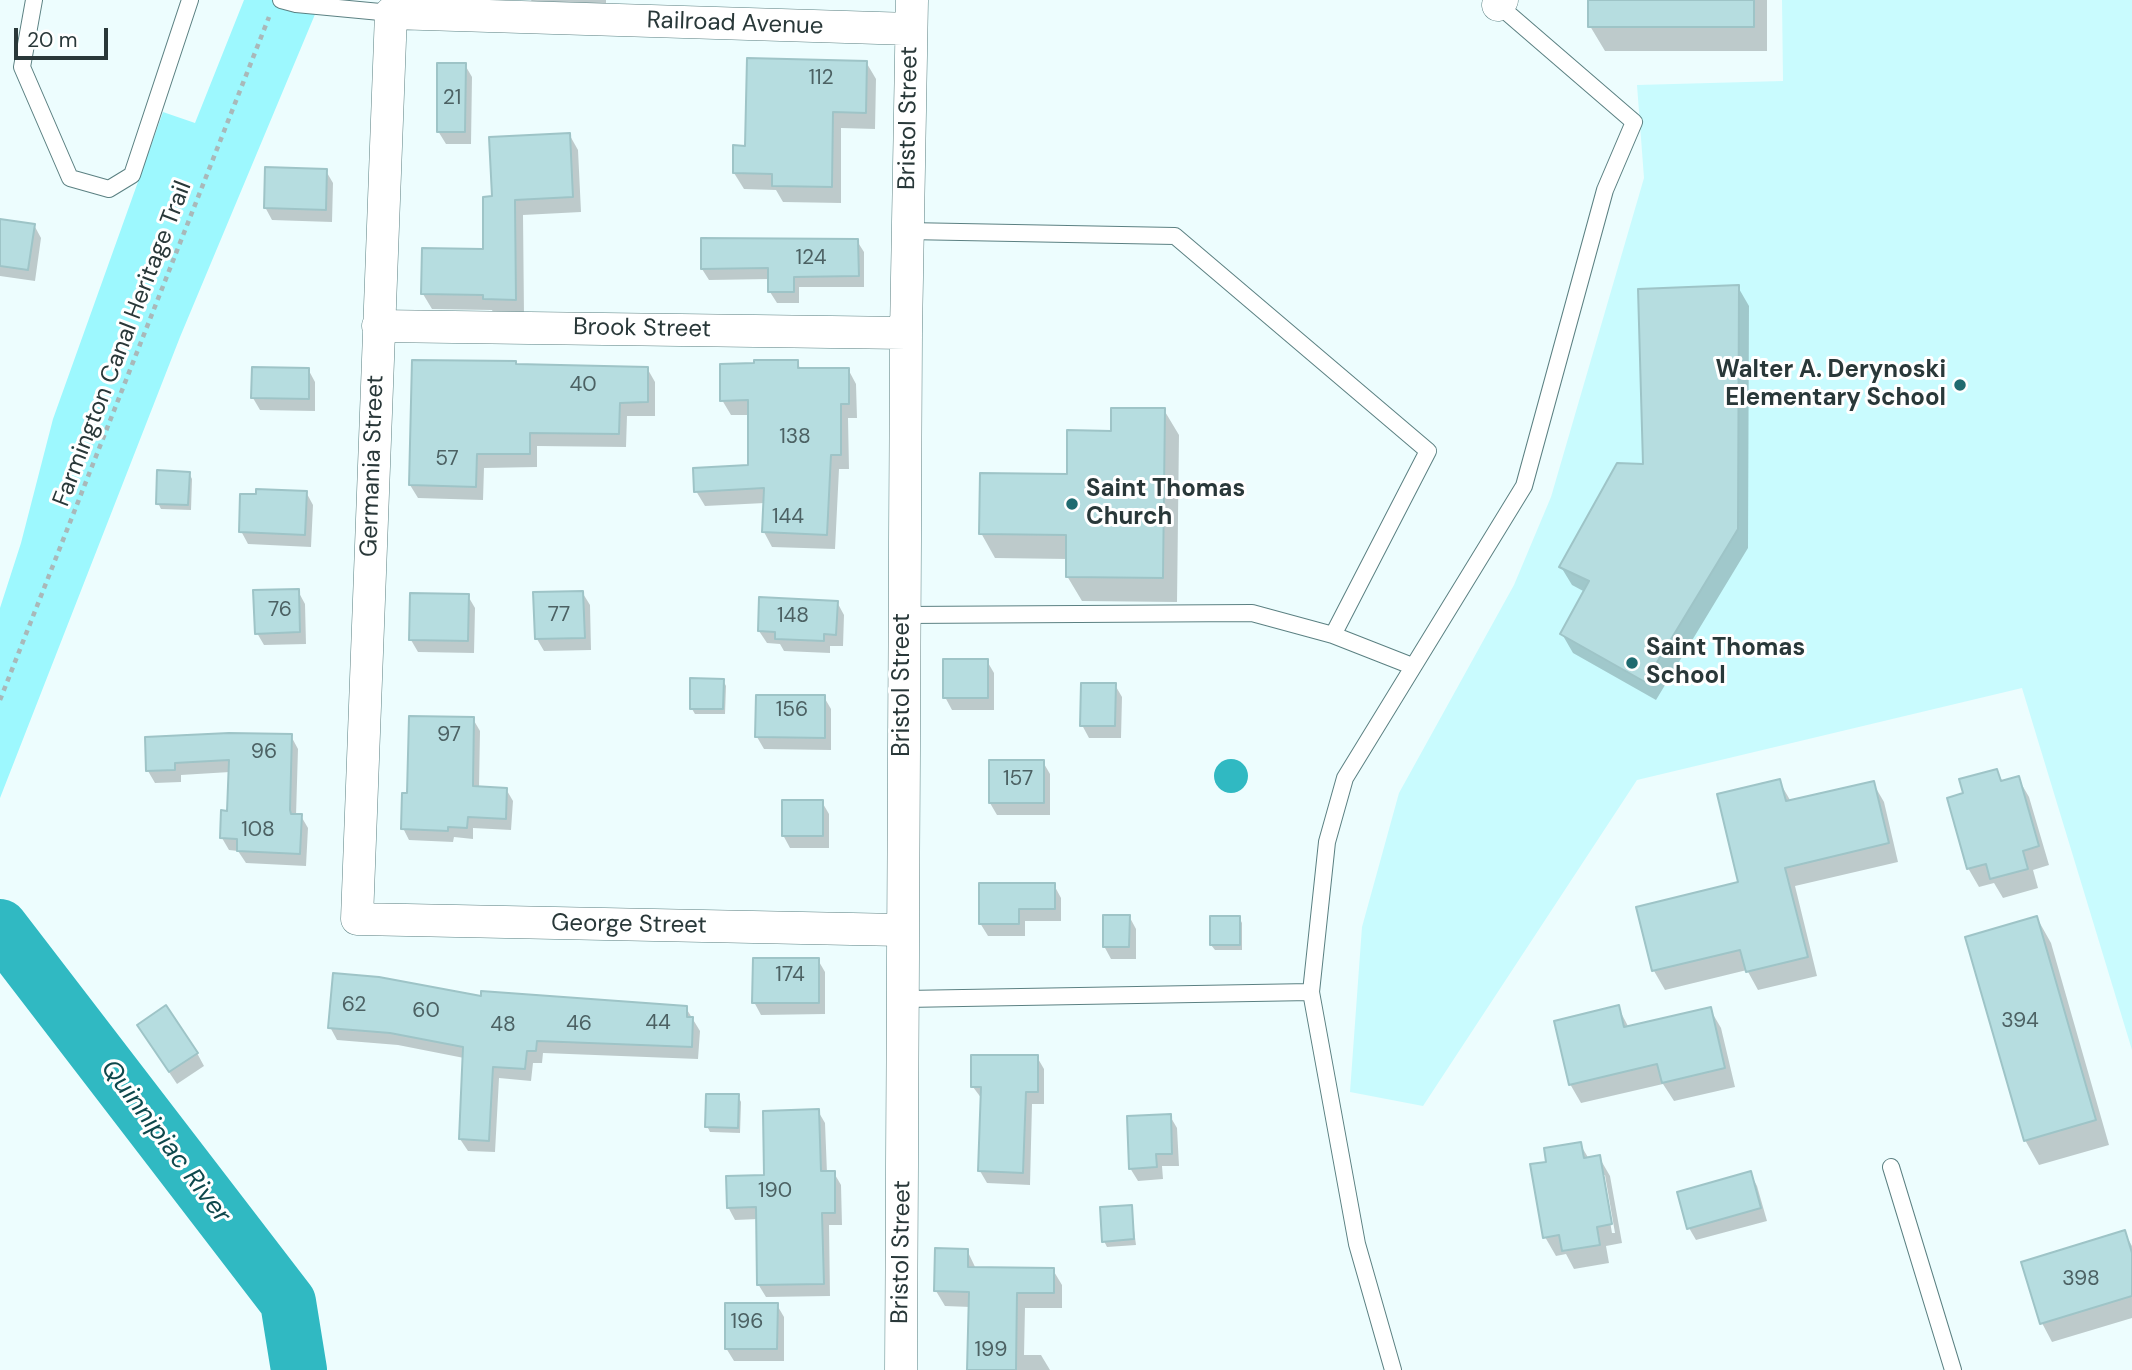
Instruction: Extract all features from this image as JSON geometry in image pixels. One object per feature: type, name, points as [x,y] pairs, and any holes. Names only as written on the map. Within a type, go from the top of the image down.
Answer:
[{"type":"street","name":"Railroad Avenue","points":[[391,13],[911,15]]},
{"type":"street","name":"Germania Street","points":[[357,919],[377,326],[391,13]]},
{"type":"street","name":"Bristol Street","points":[[901,1370],[905,999],[901,930],[911,15]]},
{"type":"street","name":"Brook Street","points":[[377,326],[906,333]]},
{"type":"street","name":"George Street","points":[[357,919],[901,930]]},
{"type":"lane","points":[[34,0],[22,67],[70,178],[109,189],[132,175],[190,0]]},
{"type":"lane","points":[[1393,1370],[1357,1244],[1311,992],[1327,842],[1345,778],[1524,486],[1605,190],[1634,122],[1498,2]]},
{"type":"lane","points":[[276,6],[296,4],[391,13]]},
{"type":"lane","points":[[907,231],[1175,236],[1428,451],[1333,635]]},
{"type":"lane","points":[[904,615],[1252,613],[1333,635],[1412,666]]},
{"type":"lane","points":[[905,999],[1311,992]]},
{"type":"lane","points":[[1891,1167],[1953,1370]]},
{"type":"path","name":"Farmington Canal Heritage Trail","points":[[0,700],[276,6]]},
{"type":"shaded area","points":[[244,0],[321,0],[180,337],[0,798],[0,608],[21,543],[53,419],[163,112],[195,123]]},
{"type":"shaded area","points":[[1782,0],[2132,0],[2132,1050],[2022,688],[1637,780],[1423,1106],[1350,1092],[1362,927],[1399,793],[1514,585],[1551,497],[1644,178],[1637,85],[1783,81]]},
{"type":"shaded area","points":[[1231,759],[1243,764],[1248,776],[1243,788],[1231,793],[1219,788],[1214,776],[1219,764]]},
{"type":"building","points":[[1588,0],[1754,0],[1754,27],[1588,27]]},
{"type":"building","points":[[747,58],[867,61],[866,113],[833,112],[832,187],[772,186],[772,174],[733,173],[733,145],[745,146]]},
{"type":"building","points":[[437,63],[466,63],[465,132],[437,132]]},
{"type":"building","points":[[570,133],[573,197],[515,200],[516,300],[483,299],[483,295],[421,294],[422,248],[483,249],[483,197],[492,196],[489,137]]},
{"type":"building","points":[[265,167],[327,169],[326,210],[264,208]]},
{"type":"building","points":[[0,219],[35,224],[28,270],[0,266]]},
{"type":"building","points":[[701,238],[858,239],[859,276],[794,277],[794,292],[768,292],[768,268],[701,269]]},
{"type":"building","points":[[1739,285],[1738,529],[1645,682],[1560,634],[1589,581],[1559,567],[1617,463],[1643,464],[1638,289]]},
{"type":"building","points":[[412,360],[648,367],[648,402],[620,403],[619,434],[530,433],[530,454],[477,454],[476,487],[409,485]]},
{"type":"building","points":[[754,360],[798,360],[798,368],[849,368],[849,404],[841,404],[841,455],[831,455],[827,535],[762,532],[764,488],[694,492],[693,468],[748,465],[748,400],[720,401],[720,364],[754,363]]},
{"type":"building","points":[[252,367],[309,368],[309,399],[251,398]]},
{"type":"building","name":"Saint Thomas Church","points":[[1111,408],[1165,408],[1163,578],[1066,577],[1066,535],[979,534],[980,473],[1067,474],[1067,430],[1111,431]]},
{"type":"building","points":[[157,470],[190,472],[188,505],[156,504]]},
{"type":"building","points":[[256,489],[307,491],[305,535],[239,532],[240,494],[256,494]]},
{"type":"building","points":[[299,589],[300,632],[255,634],[253,590]]},
{"type":"building","points":[[583,591],[585,638],[535,639],[533,592]]},
{"type":"building","points":[[410,593],[469,594],[468,641],[409,640]]},
{"type":"building","points":[[759,597],[838,601],[836,635],[824,634],[824,641],[775,639],[775,632],[758,631]]},
{"type":"building","points":[[943,659],[988,659],[988,698],[943,698]]},
{"type":"building","points":[[690,678],[724,679],[723,709],[690,709]]},
{"type":"building","points":[[1081,683],[1116,683],[1115,726],[1080,726]]},
{"type":"building","points":[[756,695],[825,695],[825,738],[755,737]]},
{"type":"building","points":[[409,716],[474,717],[473,786],[507,788],[506,819],[468,817],[467,828],[448,827],[448,831],[401,829],[402,793],[407,793]]},
{"type":"building","points":[[229,733],[292,734],[290,810],[291,814],[302,814],[300,854],[237,851],[237,839],[220,838],[221,810],[227,811],[229,760],[175,763],[175,770],[146,771],[145,737]]},
{"type":"building","points":[[989,760],[1044,760],[1044,803],[989,803]]},
{"type":"building","points":[[1997,769],[2001,781],[2019,776],[2039,846],[2023,851],[2028,869],[1990,879],[1986,864],[1967,869],[1947,798],[1963,793],[1959,779]]},
{"type":"building","points":[[1780,779],[1786,801],[1874,781],[1889,843],[1785,868],[1808,957],[1746,972],[1740,950],[1652,971],[1636,907],[1738,882],[1717,794]]},
{"type":"building","points":[[782,800],[823,800],[823,836],[782,836]]},
{"type":"building","points":[[979,883],[1055,883],[1055,909],[1019,909],[1019,924],[979,924]]},
{"type":"building","points":[[1103,915],[1130,915],[1129,947],[1103,947]]},
{"type":"building","points":[[1210,916],[1240,916],[1240,945],[1210,945]]},
{"type":"building","points":[[2037,916],[2096,1120],[2024,1141],[1965,937]]},
{"type":"building","points":[[753,958],[819,958],[819,1003],[752,1003]]},
{"type":"building","points":[[333,973],[379,977],[481,996],[481,991],[687,1006],[687,1017],[693,1017],[692,1047],[537,1041],[536,1051],[527,1051],[525,1069],[493,1067],[489,1141],[459,1139],[463,1047],[390,1033],[328,1028]]},
{"type":"building","points":[[166,1005],[198,1053],[169,1072],[137,1025]]},
{"type":"building","points":[[1619,1005],[1624,1027],[1711,1007],[1725,1068],[1662,1083],[1657,1064],[1569,1085],[1554,1021]]},
{"type":"building","points":[[971,1055],[1038,1055],[1038,1092],[1026,1092],[1023,1173],[978,1171],[981,1087],[971,1087]]},
{"type":"building","points":[[706,1094],[739,1094],[738,1128],[705,1127]]},
{"type":"building","points":[[819,1109],[821,1171],[835,1171],[835,1213],[822,1213],[824,1284],[757,1285],[756,1207],[727,1208],[726,1176],[764,1175],[763,1111]]},
{"type":"building","points":[[1171,1114],[1172,1154],[1156,1154],[1157,1167],[1129,1169],[1127,1116]]},
{"type":"building","points":[[1581,1142],[1584,1158],[1600,1155],[1612,1224],[1597,1227],[1600,1245],[1562,1251],[1559,1235],[1543,1238],[1530,1164],[1546,1162],[1544,1148]]},
{"type":"building","points":[[1751,1171],[1761,1208],[1687,1229],[1677,1192]]},
{"type":"building","points":[[1132,1205],[1134,1239],[1102,1242],[1100,1207]]},
{"type":"building","points":[[2125,1230],[2132,1253],[2132,1296],[2040,1324],[2021,1262]]},
{"type":"building","points":[[935,1248],[968,1249],[968,1267],[1054,1268],[1054,1293],[1017,1293],[1016,1370],[967,1370],[969,1292],[934,1291]]},
{"type":"building","points":[[725,1303],[778,1303],[777,1349],[725,1349]]},
{"type":"waterway","name":"Quinnipiac River","points":[[0,927],[288,1302],[299,1370]]},
{"type":"place","name":"Walter A. Derynoski Elementary School","points":[[1960,385]]},
{"type":"place","name":"Saint Thomas Church","points":[[1072,504]]},
{"type":"place","name":"Saint Thomas School","points":[[1632,663]]}]
